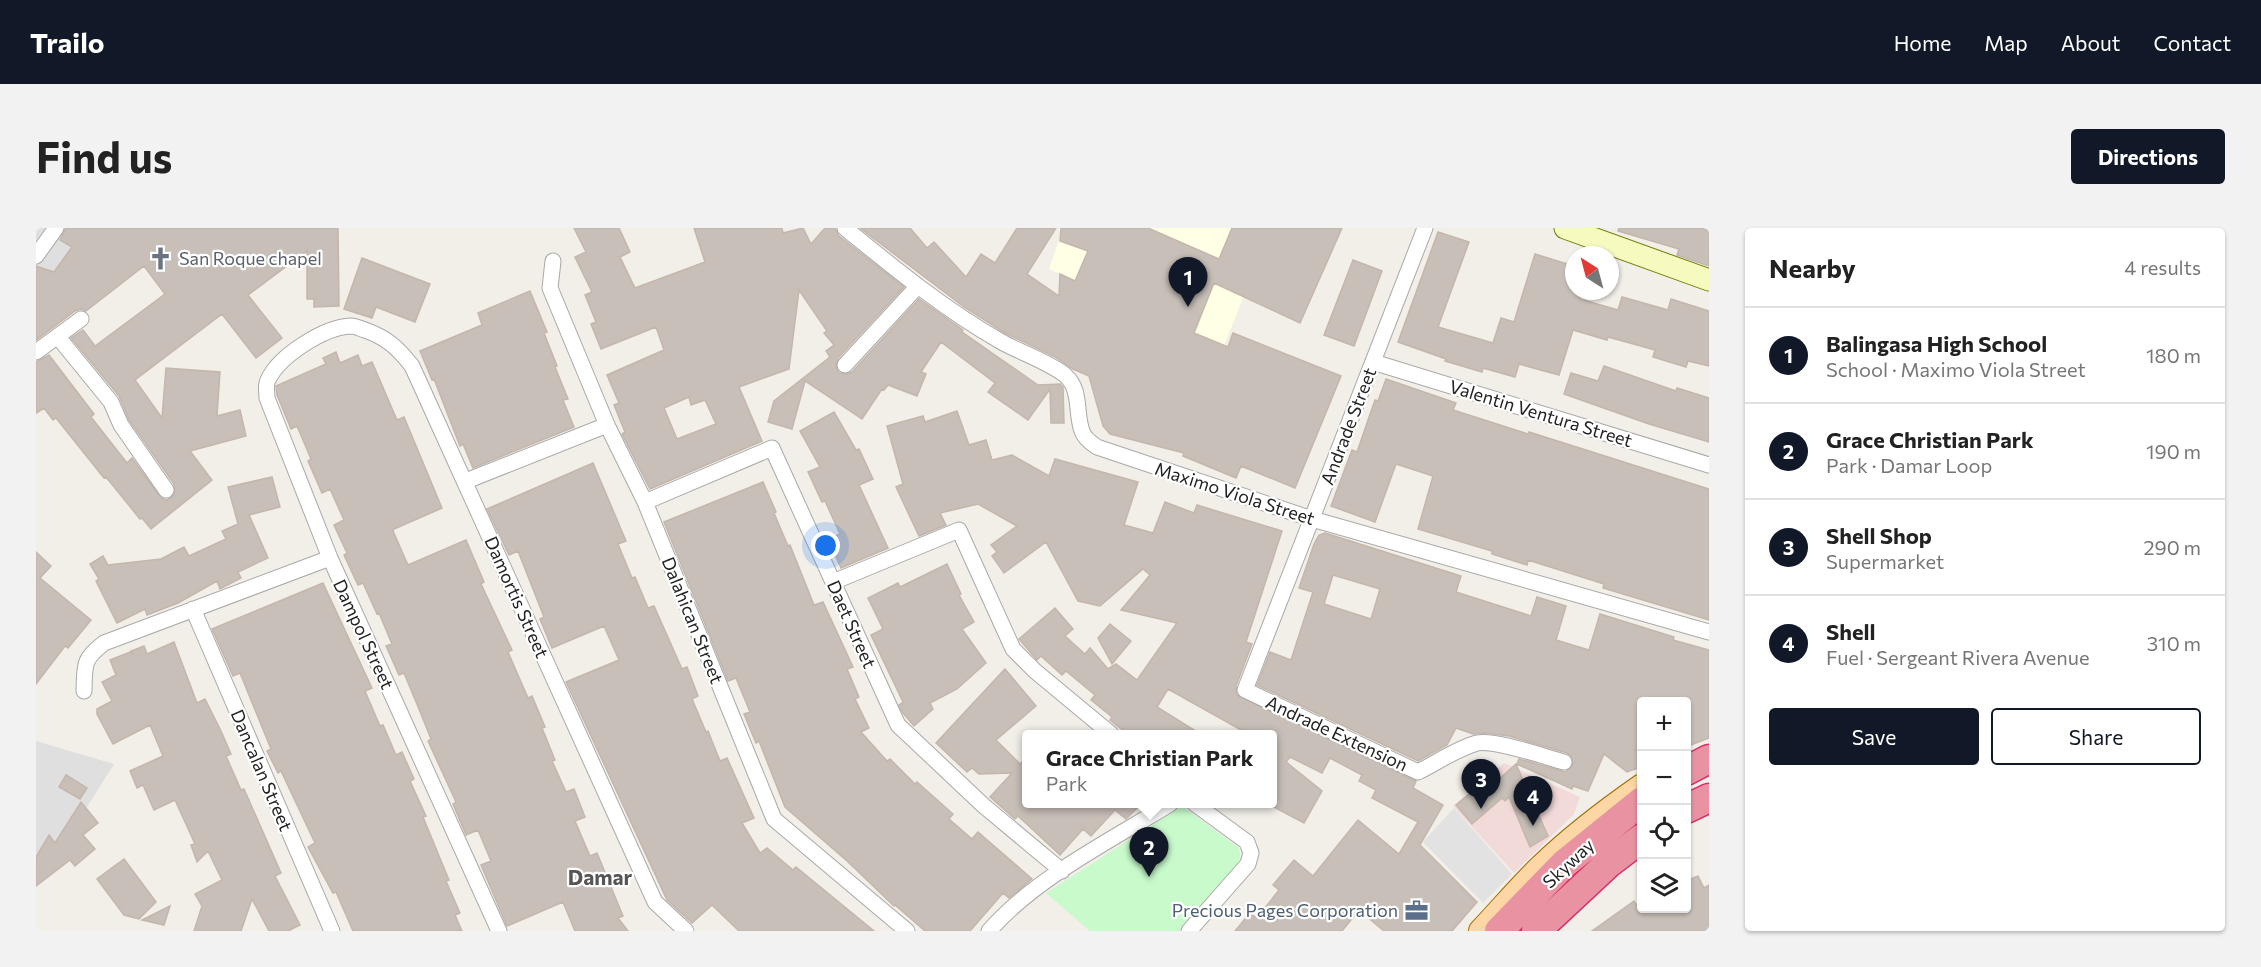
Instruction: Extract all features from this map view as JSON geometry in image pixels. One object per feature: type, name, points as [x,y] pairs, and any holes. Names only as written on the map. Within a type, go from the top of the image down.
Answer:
[{"type":"highway","points":[[1691,768],[1709,759]]},
{"type":"highway","points":[[1691,807],[1709,798]]},
{"type":"highway","name":"Skyway","points":[[1499,931],[1564,864],[1637,804]]},
{"type":"highway","name":"Skyway","points":[[1536,931],[1609,863],[1637,841]]},
{"type":"main road","points":[[1691,755],[1709,746]]},
{"type":"main road","points":[[1481,931],[1539,869],[1565,845],[1637,789]]},
{"type":"main road","points":[[1691,821],[1709,811]]},
{"type":"main road","points":[[1550,931],[1593,890],[1637,854]]},
{"type":"street","points":[[36,256],[42,237],[56,228]]},
{"type":"street","name":"Maximo Viola Street","points":[[844,228],[917,287],[1000,341],[1064,374],[1072,383],[1077,395],[1082,431],[1087,440],[1097,447],[1312,519],[1709,632]]},
{"type":"street","name":"Andrade Street","points":[[1245,690],[1425,228]]},
{"type":"street","points":[[1565,228],[1709,280]]},
{"type":"street","name":"Dalahican Street","points":[[553,261],[550,288],[608,425],[645,502],[774,819],[907,931]]},
{"type":"street","points":[[845,365],[917,287]]},
{"type":"street","points":[[36,352],[81,320]]},
{"type":"street","name":"Damortis Street","points":[[305,344],[328,332],[353,326],[382,337],[400,351],[412,366],[655,902],[686,931]]},
{"type":"street","points":[[58,337],[111,402],[121,425],[166,490]]},
{"type":"street","name":"Dampol Street","points":[[305,344],[281,361],[267,382],[267,398],[330,558],[499,931]]},
{"type":"street","name":"Valentin Ventura Street","points":[[1373,362],[1709,465]]},
{"type":"street","points":[[466,481],[608,425]]},
{"type":"street","name":"Daet Street","points":[[645,502],[772,448],[898,725],[984,806],[1062,871]]},
{"type":"street","points":[[833,582],[958,530],[1013,649],[1035,671],[1105,730]]},
{"type":"street","points":[[84,692],[88,655],[104,643],[330,558]]},
{"type":"street","name":"Dancalan Street","points":[[193,609],[332,931]]},
{"type":"street","name":"Andrade Extension","points":[[1245,690],[1418,772],[1456,751],[1480,742],[1564,762]]},
{"type":"street","points":[[990,931],[1006,912],[1062,871],[1164,808]]},
{"type":"street","points":[[1190,931],[1248,864],[1251,853],[1247,842],[1200,808]]},
{"type":"shaded area","points":[[36,228],[129,228],[36,301]]},
{"type":"shaded area","points":[[1063,228],[1271,228],[1224,346],[1049,269]]},
{"type":"shaded area","points":[[36,741],[114,764],[36,888]]},
{"type":"shaded area","points":[[1504,763],[1580,797],[1574,814],[1514,873],[1453,806]]},
{"type":"shaded area","points":[[1454,808],[1512,874],[1483,903],[1423,842]]},
{"type":"green space","points":[[1179,808],[1185,808],[1239,848],[1241,861],[1180,931],[1090,931],[1046,893]]},
{"type":"building","points":[[66,228],[338,228],[339,306],[314,307],[314,299],[307,299],[307,251],[248,295],[282,338],[256,358],[222,314],[135,380],[162,418],[166,368],[220,372],[217,416],[240,410],[246,436],[190,451],[212,480],[151,529],[106,477],[104,478],[56,418],[53,420],[44,408],[36,413],[36,362],[49,355],[94,414],[91,417],[127,463],[132,458],[161,498],[167,500],[174,495],[174,484],[129,420],[119,396],[71,338],[83,330],[95,346],[165,294],[144,266],[86,311],[81,309],[75,311],[36,340],[36,266],[54,272],[72,247],[60,240]]},
{"type":"building","points":[[574,228],[619,228],[630,252],[620,257],[635,288],[705,262],[694,228],[782,228],[783,233],[803,228],[811,244],[825,228],[835,228],[839,236],[904,287],[838,358],[836,367],[839,373],[852,372],[919,299],[1038,385],[1060,384],[1063,387],[1064,423],[1051,423],[1050,389],[1028,420],[988,392],[995,383],[941,342],[921,372],[926,374],[917,396],[888,385],[884,390],[882,389],[862,419],[805,381],[792,429],[768,422],[774,401],[830,357],[826,351],[834,345],[824,333],[827,331],[799,290],[789,369],[739,387],[762,441],[650,489],[622,434],[625,432],[614,405],[619,403],[607,375],[664,350],[656,327],[601,349],[591,324],[596,322],[585,295],[592,292],[575,257],[586,252]],"holes":[[[689,397],[691,405],[705,400],[716,424],[677,439],[664,408]]]},
{"type":"building","points":[[860,228],[910,228],[927,248],[934,242],[966,277],[981,254],[995,263],[1017,228],[1056,228],[1027,274],[1059,296],[1060,274],[1075,281],[1088,251],[1060,241],[1061,228],[1148,228],[1219,259],[1232,228],[1342,228],[1300,323],[1214,283],[1194,333],[1228,347],[1233,333],[1341,376],[1295,488],[1241,466],[1236,478],[1183,456],[1184,453],[1110,434],[1103,426],[1089,376],[1005,333],[964,307]]},
{"type":"building","points":[[1619,228],[1709,230],[1709,266],[1677,255],[1679,249],[1618,231]]},
{"type":"building","points":[[1438,232],[1469,242],[1438,327],[1493,343],[1501,318],[1514,322],[1535,254],[1565,263],[1565,300],[1583,300],[1618,310],[1622,297],[1668,310],[1671,299],[1709,311],[1709,366],[1688,361],[1686,367],[1653,357],[1655,350],[1573,330],[1559,375],[1519,364],[1515,377],[1483,368],[1482,372],[1445,361],[1446,359],[1398,342]]},
{"type":"building","points":[[362,258],[430,284],[415,322],[376,307],[372,318],[344,309]]},
{"type":"building","points":[[1353,260],[1382,271],[1354,346],[1324,335]]},
{"type":"building","points":[[530,291],[547,332],[544,333],[568,399],[563,400],[574,427],[473,468],[463,444],[460,446],[434,379],[432,380],[420,351],[482,325],[478,313]]},
{"type":"building","points":[[336,352],[340,363],[358,355],[362,366],[372,362],[397,420],[404,417],[442,508],[394,529],[408,565],[466,540],[484,582],[481,584],[512,650],[508,652],[528,698],[532,696],[545,727],[542,728],[555,760],[552,761],[566,792],[574,789],[585,817],[575,821],[590,856],[597,853],[623,916],[618,918],[628,931],[575,931],[563,902],[507,926],[481,865],[491,861],[478,830],[466,835],[453,804],[456,802],[428,741],[431,739],[404,673],[399,675],[386,646],[392,644],[379,613],[377,614],[363,583],[358,585],[344,555],[347,553],[334,525],[344,520],[330,489],[322,493],[308,461],[311,459],[297,426],[291,429],[277,395],[276,386],[326,364],[323,358]]},
{"type":"building","points":[[1604,366],[1676,391],[1677,388],[1709,398],[1709,442],[1564,394],[1571,373],[1598,381]]},
{"type":"building","points":[[1386,379],[1456,403],[1453,410],[1709,489],[1709,620],[1603,588],[1604,584],[1528,560],[1527,565],[1492,554],[1492,551],[1418,529],[1433,476],[1396,464],[1375,522],[1331,506],[1352,450],[1357,452],[1375,400],[1378,401]]},
{"type":"building","points":[[957,411],[969,445],[986,440],[992,460],[1012,455],[1049,476],[1055,459],[1138,482],[1124,525],[1153,533],[1165,502],[1194,513],[1197,505],[1282,531],[1246,642],[1252,644],[1236,686],[1237,695],[1416,781],[1413,788],[1443,805],[1420,845],[1477,902],[1452,931],[1384,931],[1359,910],[1342,931],[1235,931],[1250,913],[1257,918],[1279,890],[1273,885],[1294,860],[1313,876],[1358,820],[1399,854],[1418,822],[1372,798],[1376,790],[1359,781],[1362,775],[1330,758],[1322,773],[1290,757],[1286,762],[1322,791],[1304,823],[1276,808],[1277,730],[1241,730],[1168,689],[1157,707],[1194,730],[1123,730],[1110,720],[1112,717],[1091,700],[1095,695],[1066,671],[1062,675],[1041,656],[1037,660],[1019,639],[1055,608],[1073,629],[1065,636],[1085,654],[1090,648],[1108,669],[1116,664],[1137,680],[1177,623],[1121,610],[1150,575],[1143,569],[1100,606],[1078,601],[1046,542],[1004,573],[992,556],[997,552],[991,545],[1017,526],[978,504],[940,513],[946,525],[919,536],[896,487],[903,484],[887,426],[923,416],[925,422]]},
{"type":"building","points":[[834,412],[856,450],[859,449],[873,479],[859,485],[888,548],[841,568],[828,539],[840,534],[825,501],[822,502],[808,472],[820,467],[800,431]]},
{"type":"building","points":[[593,463],[626,541],[618,544],[632,578],[635,577],[648,608],[654,606],[682,669],[687,667],[698,696],[692,699],[706,732],[708,731],[720,761],[727,758],[754,818],[742,823],[760,853],[767,848],[793,870],[796,867],[874,931],[739,931],[712,905],[692,923],[667,900],[566,682],[619,660],[604,626],[552,648],[540,619],[544,617],[518,551],[509,555],[487,509]]},
{"type":"building","points":[[272,477],[280,507],[249,515],[268,558],[238,572],[241,578],[220,589],[217,581],[178,603],[147,615],[145,609],[117,623],[96,581],[99,579],[90,564],[103,556],[108,565],[161,559],[184,547],[189,556],[226,539],[222,531],[238,524],[228,487]]},
{"type":"building","points":[[763,482],[814,605],[823,602],[853,667],[847,669],[859,697],[855,699],[869,728],[861,732],[887,761],[890,759],[915,784],[917,782],[953,814],[949,819],[972,839],[978,832],[1032,879],[1009,898],[1003,893],[970,931],[925,931],[894,906],[785,807],[759,741],[756,743],[744,714],[750,712],[736,678],[728,681],[664,522]]},
{"type":"building","points":[[1325,533],[1461,576],[1456,592],[1531,616],[1537,597],[1566,606],[1556,640],[1589,650],[1600,614],[1709,650],[1709,738],[1691,745],[1691,697],[1637,697],[1637,768],[1627,772],[1604,754],[1588,791],[1573,786],[1572,789],[1517,764],[1519,759],[1566,772],[1573,764],[1571,756],[1567,753],[1509,736],[1473,734],[1456,728],[1447,745],[1418,761],[1257,685],[1270,652],[1291,660],[1313,592],[1299,588],[1319,535]],"holes":[[[1333,575],[1380,589],[1371,619],[1324,604]]]},
{"type":"building","points":[[36,552],[51,566],[40,578],[91,620],[68,648],[65,646],[36,684]]},
{"type":"building","points":[[947,564],[961,594],[959,595],[974,622],[962,629],[986,663],[957,689],[930,703],[933,709],[914,726],[899,705],[903,702],[871,635],[883,629],[868,598],[898,583],[900,587]]},
{"type":"building","points":[[323,583],[372,688],[365,691],[380,726],[383,725],[396,755],[402,752],[414,779],[410,781],[426,816],[423,817],[449,880],[446,881],[460,913],[455,915],[462,931],[353,931],[336,892],[333,893],[308,847],[315,843],[281,771],[278,773],[267,751],[271,749],[240,673],[233,676],[212,629]]},
{"type":"building","points":[[1110,624],[1131,641],[1112,664],[1098,638]]},
{"type":"building","points":[[174,642],[197,703],[205,699],[221,731],[231,754],[226,756],[241,790],[244,789],[281,873],[275,876],[300,925],[288,931],[269,931],[252,899],[241,931],[194,931],[202,906],[195,894],[222,880],[208,851],[197,862],[191,845],[195,844],[175,800],[154,810],[143,785],[137,788],[130,771],[163,756],[150,725],[113,744],[97,714],[97,709],[112,701],[102,682],[116,675],[110,660],[130,652],[133,654],[131,651],[144,646],[147,654]]},
{"type":"building","points":[[1005,669],[1036,706],[996,740],[1020,764],[1022,762],[1022,808],[1137,808],[1126,819],[1115,810],[1091,836],[1083,829],[1060,855],[1018,816],[1015,819],[990,797],[1012,773],[979,774],[972,768],[967,772],[936,743]]},
{"type":"building","points":[[1516,764],[1548,836],[1530,847],[1509,797],[1505,801],[1502,798],[1472,824],[1456,805],[1482,783],[1488,789]]},
{"type":"building","points":[[66,775],[87,788],[80,799],[59,787]]},
{"type":"building","points":[[81,802],[98,823],[83,835],[95,849],[75,866],[70,860],[36,886],[36,857],[49,835],[55,843]]},
{"type":"building","points":[[124,859],[156,902],[139,919],[124,915],[97,879]]},
{"type":"building","points":[[1698,876],[1704,888],[1709,885],[1709,931],[1592,931],[1634,901],[1637,913],[1691,913],[1691,879]]},
{"type":"building","points":[[170,906],[164,925],[142,920]]},
{"type":"place","name":"San Roque chapel","points":[[161,258]]},
{"type":"place","name":"Balingasa High School","points":[[1188,307]]},
{"type":"place","name":"Shell Shop","points":[[1481,809]]},
{"type":"place","name":"Shell","points":[[1533,826]]},
{"type":"place","name":"Grace Christian Park","points":[[1149,877]]},
{"type":"place","name":"Precious Pages Corporation","points":[[1416,910]]},
{"type":"district","name":"Damar","points":[[600,876]]}]
